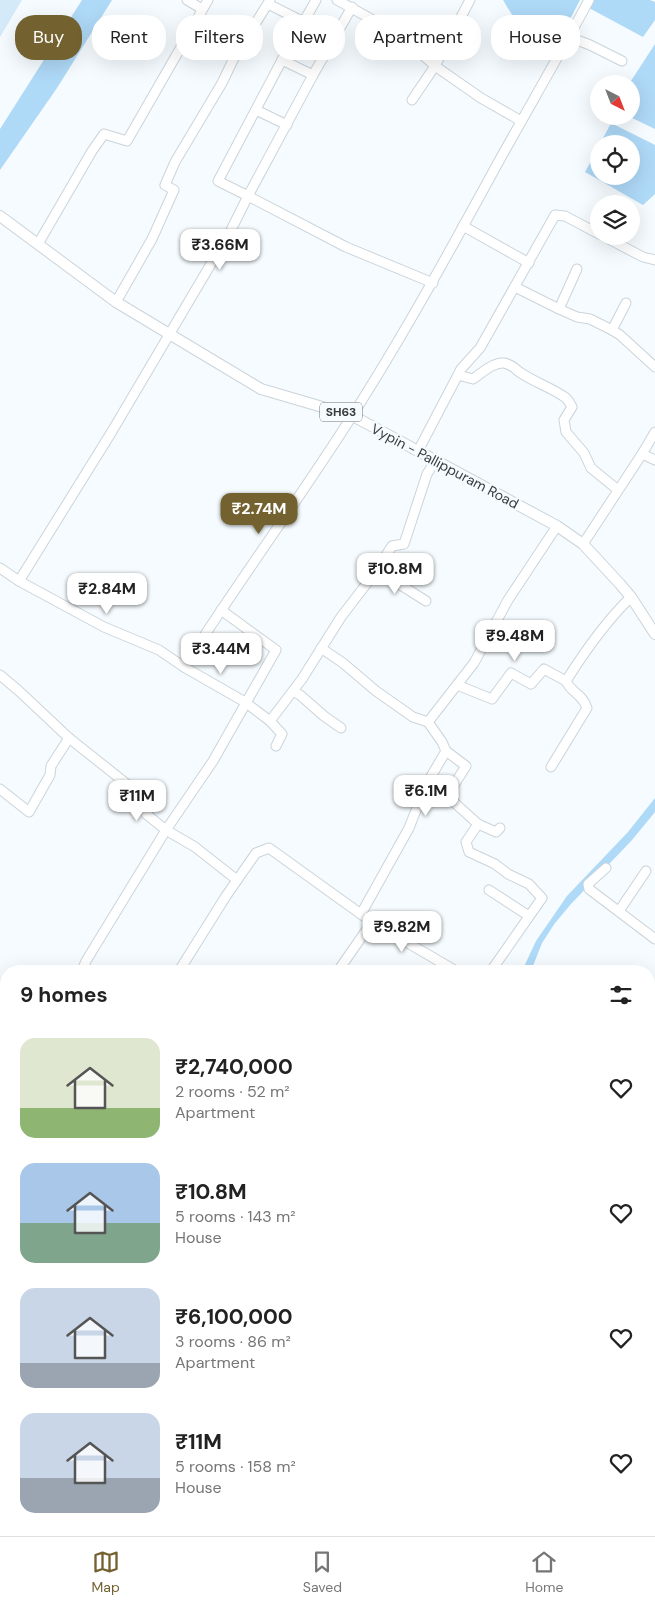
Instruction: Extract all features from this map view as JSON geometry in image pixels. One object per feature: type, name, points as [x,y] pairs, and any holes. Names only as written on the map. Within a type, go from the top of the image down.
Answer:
[{"type":"main road","name":"Vypin - Pallippuram Road","points":[[1,218],[116,302],[261,389],[352,416],[557,526],[583,544],[632,597],[655,634]]},
{"type":"street","points":[[187,0],[202,10]]},
{"type":"street","points":[[199,15],[208,0]]},
{"type":"street","points":[[308,15],[316,0]]},
{"type":"street","points":[[337,0],[400,35],[435,66],[482,98],[521,121]]},
{"type":"street","points":[[412,100],[435,66],[470,0]]},
{"type":"street","points":[[580,17],[589,0]]},
{"type":"street","points":[[261,15],[269,2],[292,15]]},
{"type":"street","points":[[20,581],[111,433],[231,230],[313,75],[352,7]]},
{"type":"street","points":[[580,41],[622,61]]},
{"type":"street","points":[[38,244],[92,151],[104,134],[127,141],[176,55]]},
{"type":"street","points":[[116,302],[152,239],[174,190],[165,185],[175,162],[222,83],[233,60]]},
{"type":"street","points":[[313,75],[282,60],[218,180],[346,247],[433,283]]},
{"type":"street","points":[[184,667],[352,416],[433,283],[556,60]]},
{"type":"street","points":[[256,110],[287,125]]},
{"type":"street","points":[[418,451],[458,375],[480,348],[516,287],[554,215],[565,216],[590,229]]},
{"type":"street","points":[[463,226],[529,263]]},
{"type":"street","points":[[620,245],[643,257],[655,260]]},
{"type":"street","points":[[559,309],[578,270]]},
{"type":"street","points":[[516,287],[559,309],[577,317],[590,319],[612,330],[655,367]]},
{"type":"street","points":[[612,330],[626,303]]},
{"type":"street","points":[[458,375],[473,379],[496,365],[504,363],[564,397],[570,402],[572,407],[564,420],[566,432],[584,453],[591,468],[618,490]]},
{"type":"street","points":[[583,544],[655,432]]},
{"type":"street","points":[[642,454],[655,460]]},
{"type":"street","points":[[270,721],[341,616],[377,570],[392,546],[404,544],[427,474],[436,460]]},
{"type":"street","points":[[428,722],[474,663],[508,600],[557,526]]},
{"type":"street","points":[[0,568],[104,627],[159,650],[184,667],[245,702],[270,721],[282,734],[276,746]]},
{"type":"street","points":[[377,570],[426,601]]},
{"type":"street","points":[[566,681],[592,641],[615,612],[632,597]]},
{"type":"street","points":[[84,965],[166,830],[213,761],[276,650],[221,610]]},
{"type":"street","points":[[321,648],[413,717],[428,722],[446,751],[466,766],[447,796],[478,824],[496,832],[500,828]]},
{"type":"street","points":[[457,685],[492,699],[511,673],[531,684],[544,669],[566,681],[569,688],[584,698],[588,708],[551,767]]},
{"type":"street","points":[[0,675],[69,738],[152,804],[146,814],[166,830],[195,847],[237,880]]},
{"type":"street","points":[[292,691],[300,695],[341,728]]},
{"type":"street","points":[[0,789],[29,812],[50,775],[51,766],[69,738]]},
{"type":"street","points":[[361,914],[409,828],[426,785],[446,751]]},
{"type":"street","points":[[478,824],[466,842],[469,852],[495,864],[508,874],[529,884],[542,898],[496,965]]},
{"type":"street","points":[[183,965],[256,853],[269,848],[372,922],[446,965]]},
{"type":"street","points":[[606,868],[588,884],[589,889],[655,939]]},
{"type":"street","points":[[619,912],[646,871]]},
{"type":"street","points":[[489,890],[529,916]]},
{"type":"street","points":[[342,965],[372,922]]},
{"type":"shaded area","points":[[0,0],[22,0],[0,37]]},
{"type":"water","points":[[82,0],[112,0],[103,15],[92,15],[92,32],[82,48],[82,15],[72,15]]},
{"type":"water","points":[[503,0],[580,0],[572,15],[512,15]]},
{"type":"water","points":[[593,0],[650,0],[655,2],[655,20],[643,37],[589,8]]},
{"type":"water","points":[[655,44],[655,129],[640,122],[640,75],[635,75]]},
{"type":"water","points":[[44,60],[74,60],[0,170],[0,129]]},
{"type":"water","points":[[610,125],[615,125],[635,135],[605,135]]},
{"type":"water","points":[[640,138],[655,145],[655,194],[643,205],[640,203],[640,195],[625,195],[608,185],[640,185]]},
{"type":"water","points":[[590,163],[590,175],[585,172]]},
{"type":"water","points":[[655,798],[655,812],[632,840],[555,923],[542,943],[533,965],[525,965],[536,941],[567,896],[628,832]]}]
